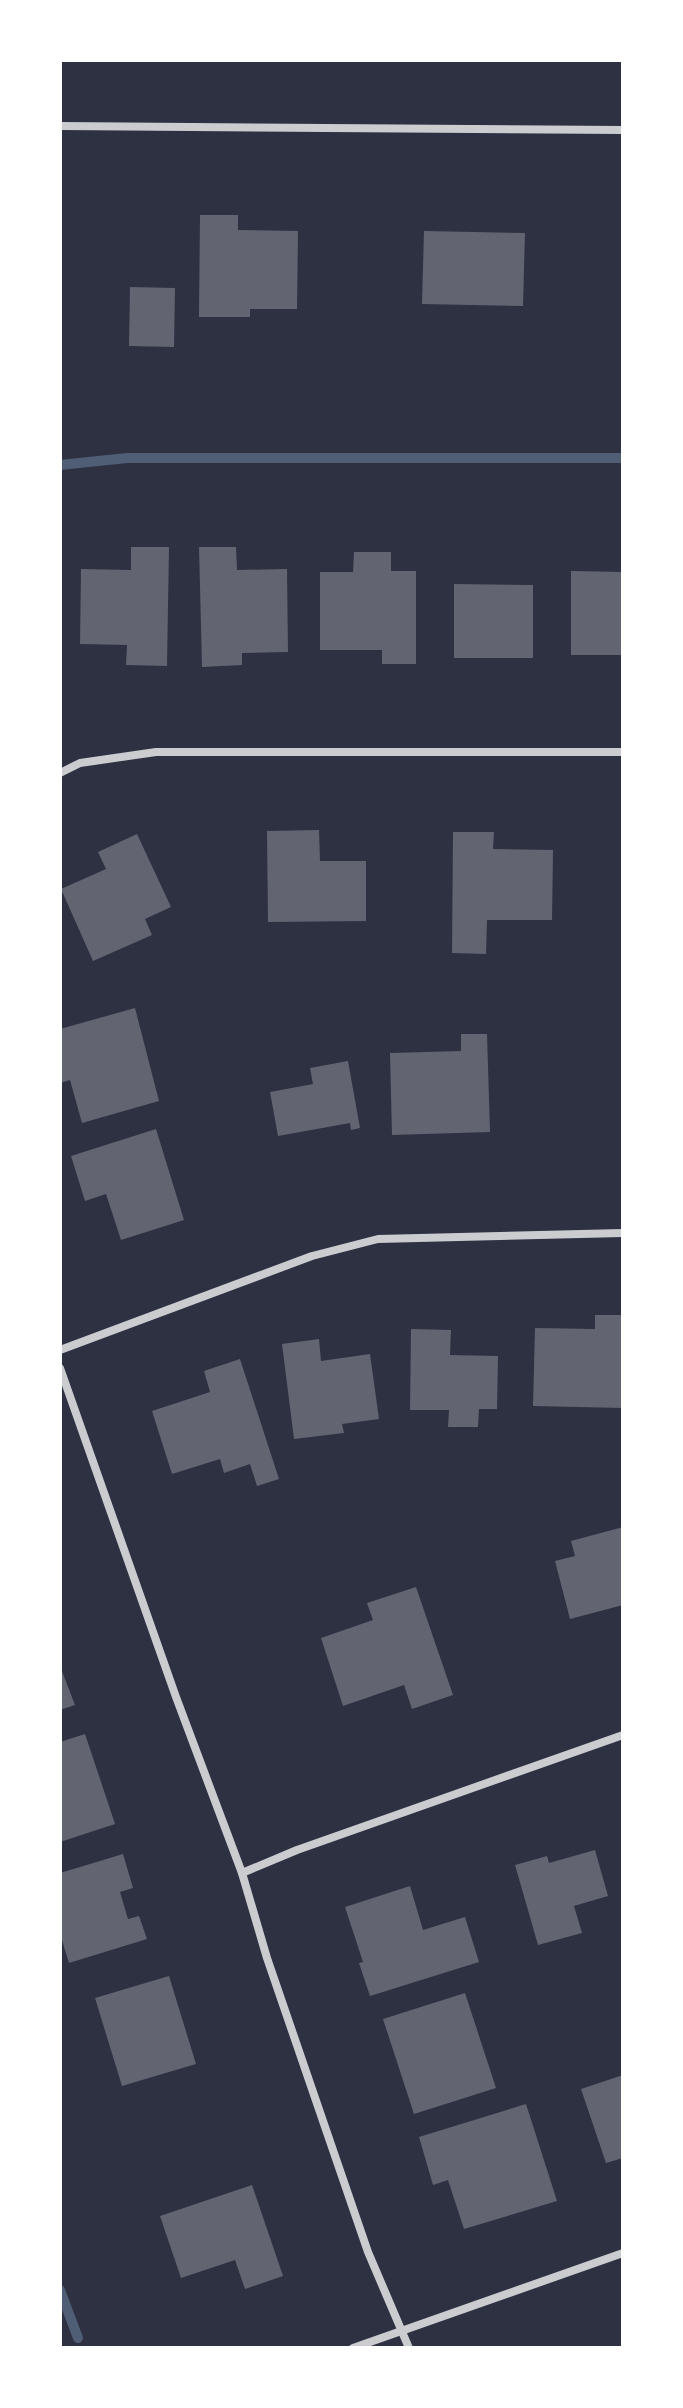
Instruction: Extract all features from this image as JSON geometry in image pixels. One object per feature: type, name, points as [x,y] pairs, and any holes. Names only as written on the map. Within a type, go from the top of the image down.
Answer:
[{"type":"street","points":[[60,126],[623,130]]},
{"type":"street","points":[[60,773],[80,763],[156,752],[623,752]]},
{"type":"street","points":[[60,1350],[312,1256],[378,1239],[623,1233]]},
{"type":"street","points":[[60,1368],[176,1697],[242,1873],[270,1967],[368,2252],[409,2348]]},
{"type":"street","points":[[242,1873],[297,1850],[623,1735]]},
{"type":"street","points":[[353,2348],[623,2253]]},
{"type":"building","points":[[200,215],[238,215],[238,230],[298,231],[297,309],[250,309],[250,317],[199,317]]},
{"type":"building","points":[[424,231],[525,233],[523,306],[422,304]]},
{"type":"building","points":[[130,287],[175,288],[174,347],[129,346]]},
{"type":"building","points":[[131,547],[169,547],[167,666],[126,665],[127,645],[80,644],[81,569],[131,570]]},
{"type":"building","points":[[199,547],[236,547],[237,570],[287,569],[288,652],[242,653],[242,665],[202,667]]},
{"type":"building","points":[[354,552],[391,552],[391,571],[416,571],[416,664],[382,664],[382,650],[320,650],[320,572],[353,572]]},
{"type":"building","points":[[571,571],[623,572],[623,655],[571,655]]},
{"type":"building","points":[[454,584],[533,585],[533,658],[454,658]]},
{"type":"building","points":[[319,830],[320,861],[366,861],[366,921],[268,922],[267,831]]},
{"type":"building","points":[[453,832],[494,832],[493,849],[553,850],[552,920],[487,920],[486,954],[452,953]]},
{"type":"building","points":[[137,834],[171,907],[145,919],[152,935],[93,961],[61,889],[106,869],[98,852]]},
{"type":"building","points":[[135,1008],[159,1101],[82,1123],[70,1080],[60,1083],[60,1029]]},
{"type":"building","points":[[461,1034],[487,1034],[490,1132],[392,1135],[390,1053],[461,1051]]},
{"type":"building","points":[[348,1061],[360,1128],[351,1130],[350,1123],[278,1136],[270,1092],[313,1084],[310,1068]]},
{"type":"building","points":[[156,1129],[184,1220],[121,1240],[106,1194],[85,1201],[71,1156]]},
{"type":"building","points":[[595,1315],[623,1315],[623,1408],[533,1406],[535,1328],[595,1329]]},
{"type":"building","points":[[411,1329],[451,1330],[450,1355],[498,1356],[497,1409],[479,1409],[478,1427],[448,1427],[449,1410],[410,1410]]},
{"type":"building","points":[[319,1339],[321,1361],[370,1354],[379,1419],[342,1424],[344,1433],[294,1439],[282,1344]]},
{"type":"building","points":[[240,1359],[279,1479],[257,1486],[250,1464],[224,1473],[220,1459],[172,1474],[152,1411],[210,1392],[204,1371]]},
{"type":"building","points":[[623,1527],[623,1605],[570,1619],[555,1561],[575,1556],[571,1541]]},
{"type":"building","points":[[416,1587],[453,1695],[412,1709],[404,1685],[343,1706],[321,1638],[373,1620],[367,1603]]},
{"type":"building","points":[[60,1666],[75,1705],[60,1710]]},
{"type":"building","points":[[85,1734],[115,1824],[60,1842],[60,1742]]},
{"type":"building","points":[[595,1850],[608,1896],[574,1906],[582,1933],[538,1945],[515,1865],[547,1856],[549,1863]]},
{"type":"building","points":[[123,1854],[133,1888],[120,1892],[128,1919],[139,1916],[147,1939],[69,1963],[60,1934],[60,1873]]},
{"type":"building","points":[[410,1886],[423,1930],[465,1917],[479,1962],[370,1996],[359,1963],[363,1962],[345,1907]]},
{"type":"building","points":[[169,1976],[196,2064],[122,2086],[95,1998]]},
{"type":"building","points":[[465,1993],[496,2088],[414,2114],[383,2019]]},
{"type":"building","points":[[623,2075],[623,2158],[606,2163],[581,2089]]},
{"type":"building","points":[[526,2104],[557,2201],[464,2229],[448,2180],[433,2185],[419,2137]]},
{"type":"building","points":[[252,2185],[283,2276],[245,2289],[235,2260],[181,2278],[160,2216]]},
{"type":"waterway","points":[[60,465],[127,458],[623,458]]},
{"type":"waterway","points":[[60,2290],[78,2338]]}]
